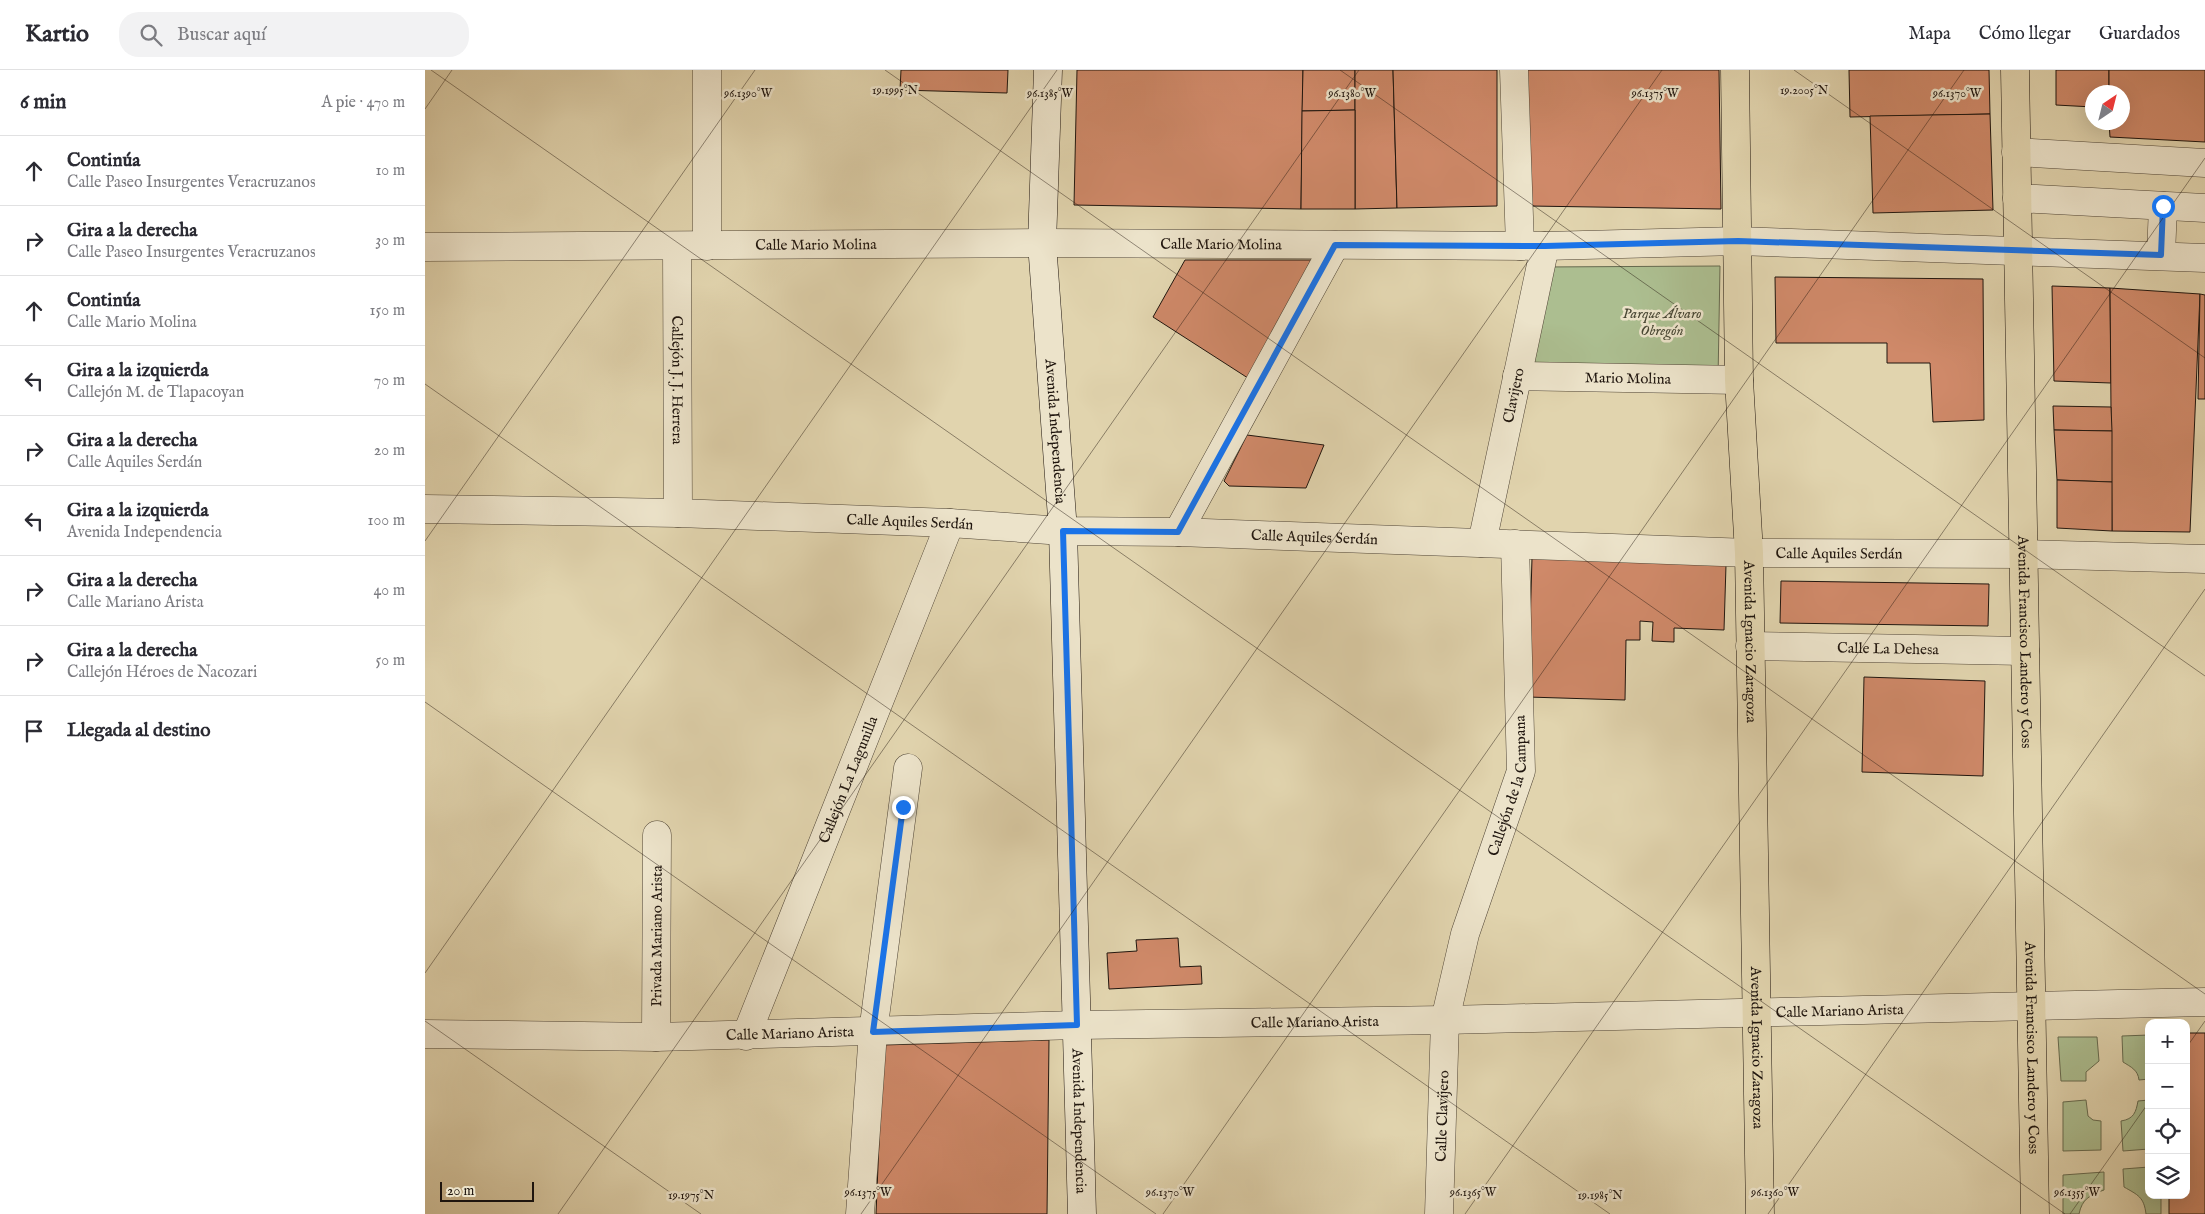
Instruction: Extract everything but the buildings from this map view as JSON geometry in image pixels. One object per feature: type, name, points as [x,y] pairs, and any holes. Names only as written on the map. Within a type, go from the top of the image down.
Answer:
[{"type":"main road","name":"Avenida Ignacio Zaragoza","points":[[1735,70],[1739,380],[1749,553],[1761,1214]]},
{"type":"main road","name":"Avenida Francisco Landero y Coss","points":[[2015,70],[2035,1214]]},
{"type":"street","points":[[707,70],[707,246]]},
{"type":"street","name":"Avenida Independencia","points":[[1048,70],[1042,243],[1063,531],[1082,1214]]},
{"type":"street","name":"Clavijero","points":[[1482,543],[1517,376],[1532,246],[1514,70]]},
{"type":"street","points":[[2016,152],[2205,163]]},
{"type":"street","points":[[2017,198],[2205,208]]},
{"type":"street","points":[[2161,255],[2163,206]]},
{"type":"street","name":"Calle Mario Molina","points":[[425,247],[1042,243],[1532,246],[1738,241],[2205,258]]},
{"type":"street","points":[[1178,532],[1335,245]]},
{"type":"street","name":"Callejón J. J. Herrera","points":[[677,246],[678,513]]},
{"type":"street","name":"Mario Molina","points":[[1517,376],[1739,380]]},
{"type":"street","name":"Calle Aquiles Serdán","points":[[425,509],[678,513],[950,523],[1063,531],[1178,532],[1749,553],[2024,554],[2205,559]]},
{"type":"street","name":"Callejón La Lagunilla","points":[[746,1036],[950,523]]},
{"type":"street","name":"Callejón de la Campana","points":[[1445,1020],[1465,934],[1521,771],[1515,544]]},
{"type":"street","name":"Calle La Dehesa","points":[[1750,646],[2025,651]]},
{"type":"street","points":[[860,1214],[873,1032],[908,768]]},
{"type":"street","name":"Privada Mariano Arista","points":[[656,1037],[657,835]]},
{"type":"street","name":"Calle Mariano Arista","points":[[425,1034],[656,1037],[746,1036],[1077,1025],[1445,1020],[2205,1002]]},
{"type":"street","name":"Calle Clavijero","points":[[1439,1214],[1445,1020]]},
{"type":"green space","name":"Parque Álvaro Obregón","points":[[1720,266],[1718,380],[1517,376],[1541,267]]},
{"type":"green space","points":[[2145,1035],[2145,1079],[2139,1080],[2136,1071],[2123,1062],[2122,1036]]},
{"type":"green space","points":[[2058,1037],[2097,1037],[2099,1061],[2086,1072],[2086,1081],[2061,1081]]},
{"type":"green space","points":[[2086,1100],[2088,1116],[2093,1120],[2101,1121],[2101,1150],[2063,1151],[2063,1102]]},
{"type":"green space","points":[[2145,1100],[2145,1149],[2123,1151],[2121,1121],[2132,1117],[2138,1101]]},
{"type":"green space","points":[[2145,1167],[2145,1199],[2161,1199],[2161,1214],[2146,1214],[2140,1197],[2124,1187],[2123,1169]]},
{"type":"green space","points":[[2104,1172],[2104,1190],[2087,1198],[2079,1214],[2063,1214],[2063,1175]]},
{"type":"route","points":[[903,807],[873,1032],[1077,1025],[1063,531],[1178,532],[1335,245],[1545,246],[1738,241],[2161,255],[2163,206]]}]
